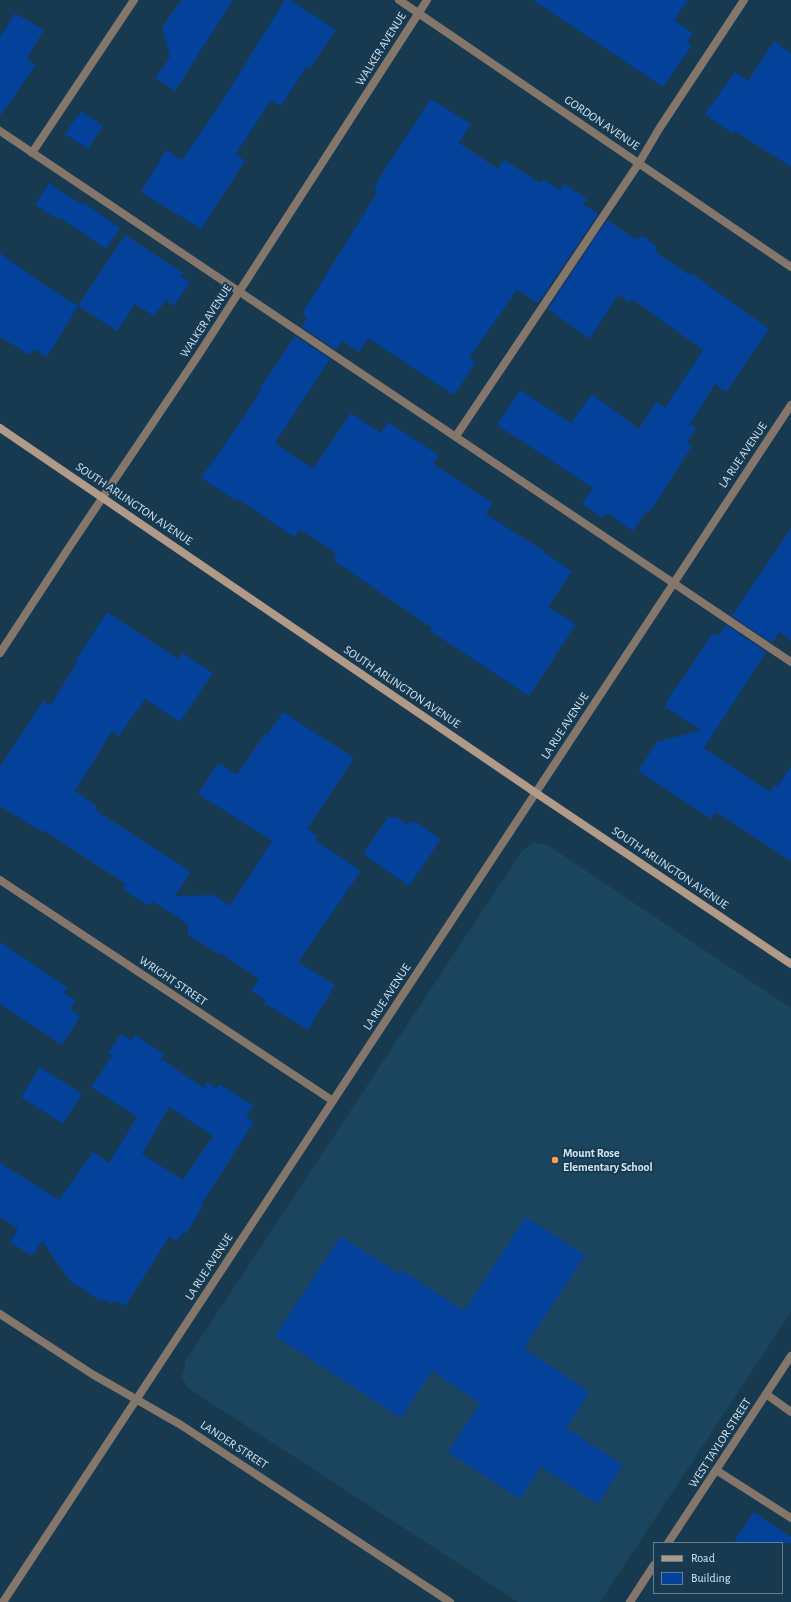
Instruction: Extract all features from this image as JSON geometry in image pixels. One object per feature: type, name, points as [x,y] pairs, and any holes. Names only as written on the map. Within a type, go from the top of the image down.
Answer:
[{"type":"main road","name":"SOUTH ARLINGTON AVENUE","points":[[0,428],[536,793],[791,964]]},
{"type":"street","points":[[32,153],[134,0]]},
{"type":"street","name":"GORDON AVENUE","points":[[399,0],[791,267]]},
{"type":"street","name":"WALKER AVENUE","points":[[0,653],[240,292],[427,0]]},
{"type":"street","points":[[456,436],[639,163],[659,129],[744,0]]},
{"type":"street","points":[[0,131],[791,662]]},
{"type":"street","name":"LA RUE AVENUE","points":[[3,1602],[536,793],[673,582],[791,405]]},
{"type":"street","name":"WRIGHT STREET","points":[[0,880],[333,1101]]},
{"type":"street","name":"LANDER STREET","points":[[0,1314],[92,1374],[181,1425],[450,1602]]},
{"type":"street","name":"WEST TAYLOR STREET","points":[[669,1542],[791,1356]]},
{"type":"street","points":[[766,1394],[791,1412]]},
{"type":"street","points":[[716,1470],[791,1518]]},
{"type":"street","points":[[630,1602],[653,1567]]},
{"type":"shaded area","name":"Mount Rose Elementary School","points":[[533,843],[549,846],[791,1008],[791,1312],[600,1602],[518,1602],[188,1388],[182,1377],[186,1360],[522,851]]},
{"type":"building","points":[[181,0],[233,0],[175,91],[155,78],[170,57],[162,28]]},
{"type":"building","points":[[285,0],[290,0],[336,30],[310,68],[307,66],[281,106],[271,100],[236,154],[245,161],[201,229],[141,192],[166,150],[182,160],[221,103]]},
{"type":"building","points":[[533,0],[688,0],[674,20],[693,33],[687,42],[692,45],[663,87]]},
{"type":"building","points":[[15,13],[44,30],[26,59],[36,65],[0,116],[0,37]]},
{"type":"building","points":[[774,41],[791,53],[791,167],[735,131],[733,134],[705,114],[735,72],[748,81]]},
{"type":"building","points":[[431,99],[471,124],[459,143],[498,169],[504,160],[540,183],[543,179],[560,190],[564,184],[587,199],[583,204],[598,214],[538,303],[517,290],[469,358],[476,362],[454,395],[368,338],[359,352],[342,341],[336,350],[302,327],[307,318],[302,314],[378,191],[374,188],[388,164]]},
{"type":"building","points":[[81,111],[103,126],[88,149],[65,134]]},
{"type":"building","points":[[49,183],[81,204],[83,202],[120,228],[106,249],[59,217],[57,219],[35,205]]},
{"type":"building","points":[[607,220],[635,239],[643,236],[656,246],[657,253],[689,275],[691,273],[769,329],[726,392],[715,384],[690,424],[696,428],[687,443],[692,446],[650,512],[647,510],[633,531],[607,513],[603,518],[582,504],[593,488],[497,425],[520,390],[571,423],[592,394],[639,429],[656,402],[665,408],[703,350],[632,299],[630,303],[618,295],[590,339],[548,309]]},
{"type":"building","points":[[125,235],[183,273],[180,276],[190,282],[174,306],[166,300],[154,316],[135,304],[117,331],[78,306]]},
{"type":"building","points":[[0,253],[43,284],[78,306],[47,357],[34,349],[30,355],[0,337]]},
{"type":"building","points":[[295,336],[330,359],[275,443],[313,469],[351,413],[381,433],[388,422],[439,455],[433,464],[493,503],[486,514],[544,551],[543,552],[572,571],[548,607],[576,624],[529,696],[430,631],[432,628],[333,560],[337,554],[300,529],[294,537],[238,499],[237,501],[201,478],[244,417],[261,390],[260,389],[263,384]]},
{"type":"building","points":[[791,528],[791,640],[779,632],[772,643],[732,616]]},
{"type":"building","points":[[107,612],[178,659],[182,653],[213,673],[180,722],[145,699],[119,736],[112,731],[75,791],[97,806],[95,810],[191,872],[175,896],[214,895],[230,906],[272,841],[198,794],[218,763],[237,775],[265,734],[267,735],[283,712],[354,758],[307,829],[317,836],[315,840],[361,871],[298,962],[335,985],[308,1030],[264,1003],[266,1000],[251,991],[259,979],[220,953],[219,954],[188,935],[188,924],[152,901],[148,906],[123,889],[126,884],[43,830],[42,832],[0,806],[0,767],[43,701],[50,706],[78,661],[76,660]]},
{"type":"building","points":[[726,625],[766,652],[704,748],[770,792],[774,785],[777,787],[791,766],[791,861],[716,812],[711,819],[638,771],[657,742],[701,730],[665,707],[668,703],[666,702],[713,633],[718,636]]},
{"type":"building","points":[[389,816],[394,819],[396,816],[408,825],[410,821],[413,823],[414,821],[441,839],[409,886],[363,854]]},
{"type":"building","points":[[0,942],[68,988],[64,993],[76,1000],[70,1009],[80,1016],[62,1045],[0,1004]]},
{"type":"building","points":[[121,1034],[131,1040],[135,1035],[164,1054],[161,1059],[204,1088],[207,1082],[216,1088],[219,1084],[254,1106],[246,1116],[254,1122],[201,1205],[203,1206],[186,1234],[182,1233],[177,1241],[170,1236],[125,1306],[114,1300],[112,1304],[104,1299],[102,1302],[70,1281],[42,1241],[32,1256],[10,1242],[18,1229],[0,1217],[0,1163],[59,1200],[93,1152],[109,1163],[137,1117],[91,1087],[112,1056],[108,1053]],"holes":[[[169,1107],[213,1136],[183,1180],[142,1154]]]},
{"type":"building","points":[[40,1067],[82,1094],[63,1124],[21,1097]]},
{"type":"building","points":[[526,1217],[585,1255],[524,1348],[590,1392],[566,1428],[623,1465],[598,1504],[541,1467],[520,1499],[448,1452],[480,1403],[432,1371],[401,1418],[275,1336],[341,1236],[399,1274],[402,1270],[464,1311]]},
{"type":"building","points":[[754,1512],[791,1537],[791,1543],[734,1542]]},
{"type":"place","name":"Mount Rose Elementary School","points":[[555,1160]]}]
